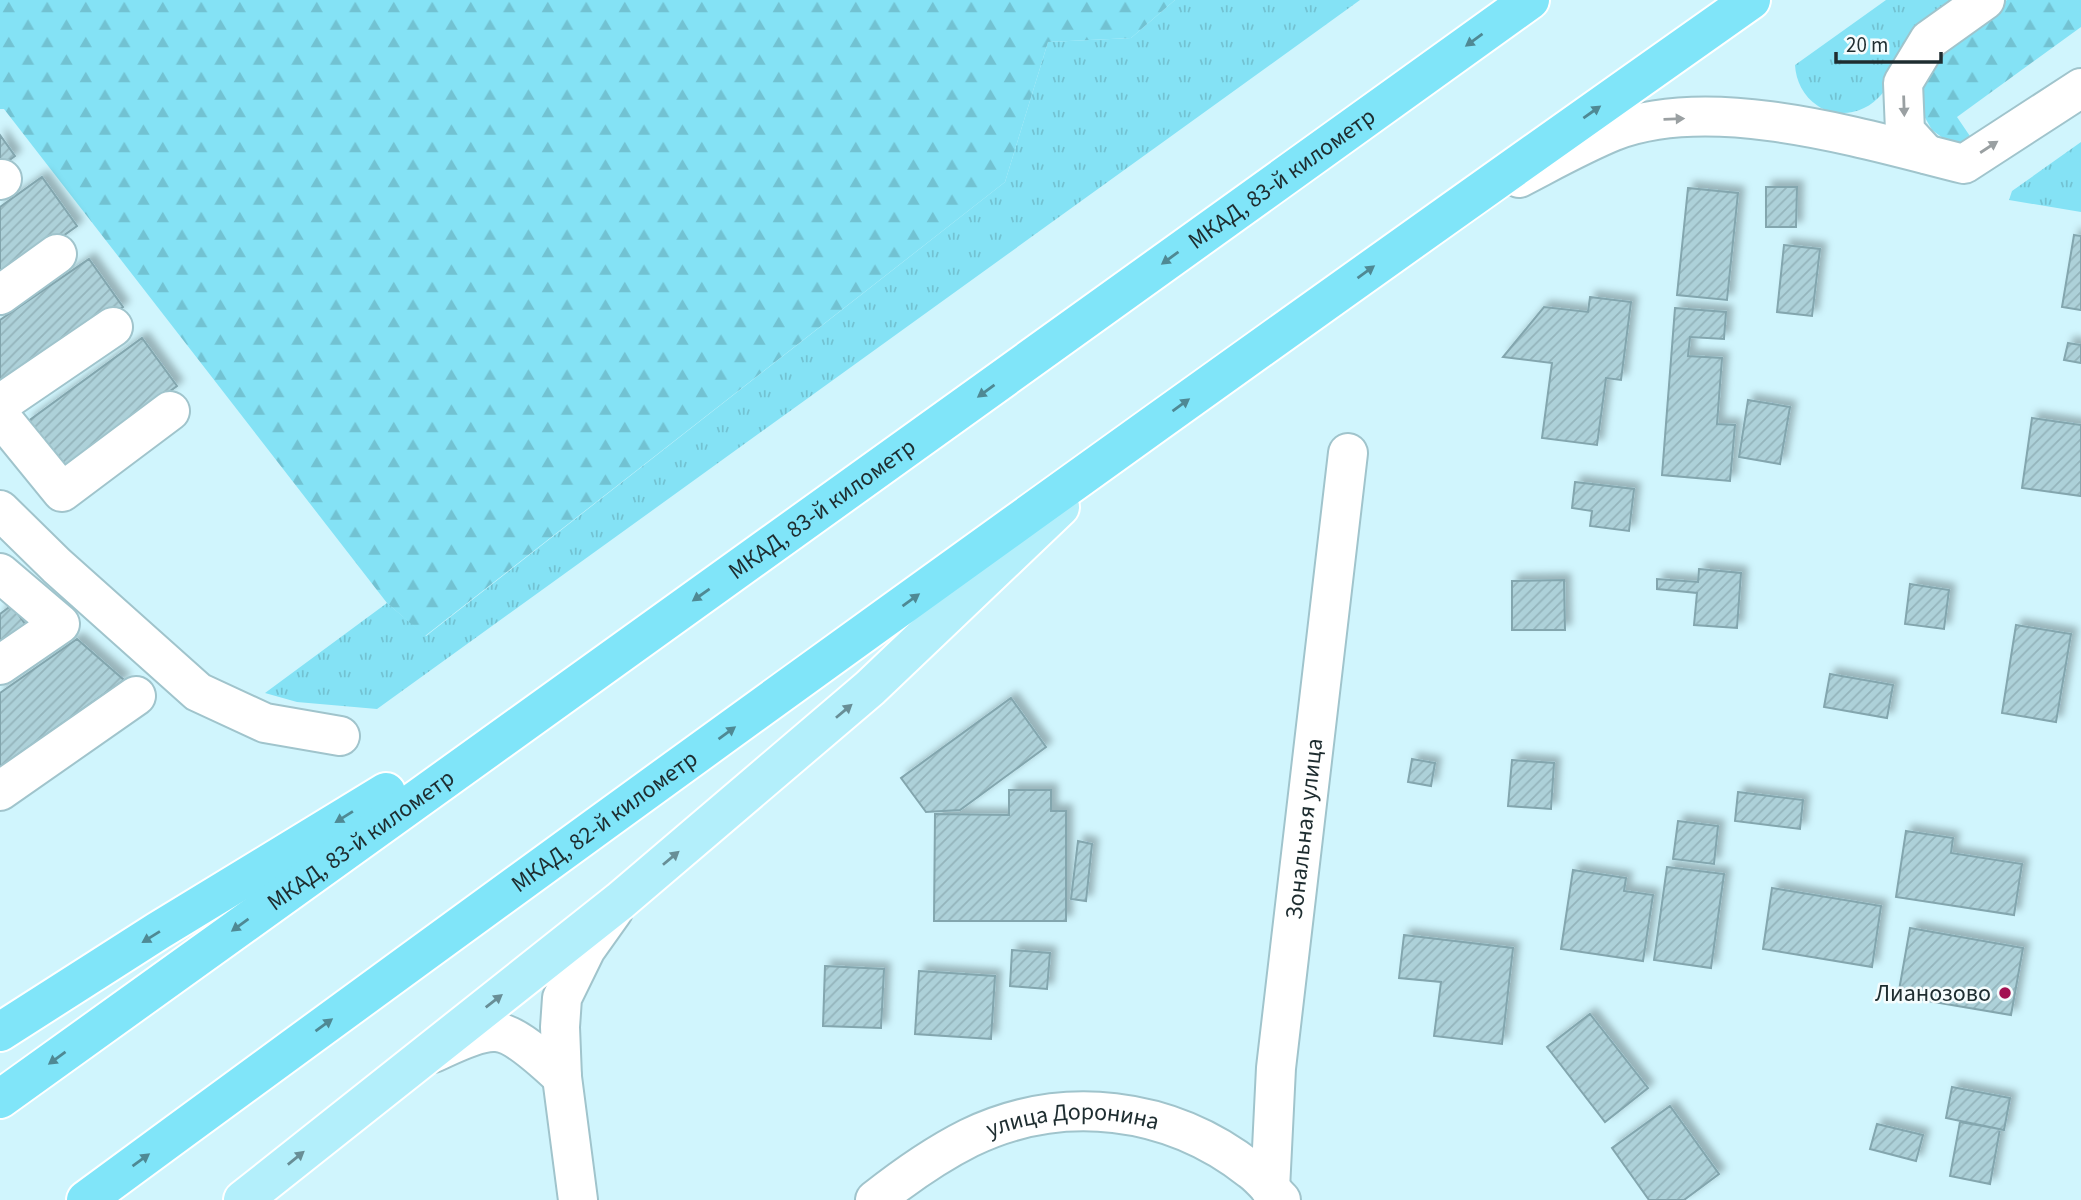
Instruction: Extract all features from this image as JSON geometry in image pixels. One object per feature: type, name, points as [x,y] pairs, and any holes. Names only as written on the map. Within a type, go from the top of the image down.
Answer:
[{"type":"highway","name":"МКАД, 83-й километр","points":[[0,1099],[1530,0]]},
{"type":"highway","points":[[1126,444],[1751,0]]},
{"type":"highway","name":"МКАД, 82-й километр","points":[[86,1200],[1126,444]]},
{"type":"highway","points":[[0,1032],[653,628]]},
{"type":"main road","points":[[243,1200],[620,901],[870,688],[1126,444]]},
{"type":"street","points":[[1926,154],[1905,131],[1903,83],[1929,40],[1985,0]]},
{"type":"street","points":[[1454,209],[1615,131],[1661,119],[1731,117],[1837,132],[1964,164],[2081,88]]},
{"type":"street","points":[[0,295],[57,254]]},
{"type":"street","points":[[0,404],[113,327]]},
{"type":"street","points":[[0,416],[62,492],[170,411]]},
{"type":"street","name":"Зональная улица","points":[[1276,1195],[1276,1068],[1348,453]]},
{"type":"street","points":[[0,510],[57,566],[198,692],[265,723],[340,736]]},
{"type":"street","points":[[0,573],[60,624],[0,666]]},
{"type":"street","points":[[0,791],[136,696]]},
{"type":"street","points":[[578,1200],[562,1077],[562,998],[586,949],[620,901]]},
{"type":"street","points":[[420,1059],[464,1039],[495,1032],[508,1036],[541,1058],[562,1077]]},
{"type":"street","name":"улица Доронина","points":[[875,1200],[906,1176],[969,1138],[1006,1124],[1066,1111],[1130,1114],[1186,1132],[1226,1152],[1253,1171],[1276,1195]]},
{"type":"green space","points":[[0,0],[1175,0],[1131,38],[1048,42],[1005,182],[425,636],[387,603],[4,109],[0,109]]},
{"type":"green space","points":[[1175,0],[1360,0],[377,709],[297,702],[265,693],[387,603],[426,636],[1005,182],[1048,42],[1131,38]]},
{"type":"green space","points":[[1886,0],[1977,0],[1869,105],[1853,112],[1841,113],[1818,106],[1801,88],[1795,65]]},
{"type":"green space","points":[[2007,0],[2081,0],[2081,27],[1957,117],[1976,145],[1973,148],[1947,141],[1932,130],[1923,114],[1918,88],[1931,55]]},
{"type":"green space","points":[[2081,142],[2081,212],[2009,200],[2012,191]]},
{"type":"building","points":[[0,135],[15,156],[0,167]]},
{"type":"building","points":[[42,177],[77,226],[0,281],[0,207]]},
{"type":"building","points":[[1766,187],[1797,187],[1796,227],[1766,227]]},
{"type":"building","points":[[1688,188],[1738,193],[1727,300],[1677,295]]},
{"type":"building","points":[[2074,235],[2081,236],[2081,310],[2062,307]]},
{"type":"building","points":[[1784,245],[1820,249],[1812,316],[1777,312]]},
{"type":"building","points":[[89,259],[123,307],[0,393],[0,320]]},
{"type":"building","points":[[1590,297],[1631,302],[1621,380],[1606,378],[1597,445],[1542,438],[1552,363],[1503,357],[1544,307],[1588,312]]},
{"type":"building","points":[[1675,308],[1726,312],[1724,339],[1690,337],[1688,356],[1722,358],[1717,424],[1735,425],[1730,481],[1662,475]]},
{"type":"building","points":[[142,338],[177,386],[62,470],[27,422]]},
{"type":"building","points":[[2068,343],[2081,345],[2081,363],[2064,360]]},
{"type":"building","points":[[1748,400],[1790,407],[1780,464],[1739,457]]},
{"type":"building","points":[[2032,418],[2081,425],[2081,496],[2022,488]]},
{"type":"building","points":[[1575,482],[1634,489],[1629,531],[1590,526],[1592,511],[1572,508]]},
{"type":"building","points":[[1699,569],[1741,573],[1737,628],[1694,625],[1697,593],[1657,589],[1657,579],[1698,582]]},
{"type":"building","points":[[1564,580],[1565,630],[1512,630],[1512,581]]},
{"type":"building","points":[[1910,584],[1949,590],[1944,629],[1905,624]]},
{"type":"building","points":[[12,605],[29,630],[0,650],[0,614]]},
{"type":"building","points":[[2016,625],[2071,634],[2056,722],[2002,713]]},
{"type":"building","points":[[77,639],[124,680],[0,767],[0,693]]},
{"type":"building","points":[[1830,674],[1893,685],[1887,718],[1824,707]]},
{"type":"building","points":[[1011,698],[1046,747],[960,810],[926,812],[901,778]]},
{"type":"building","points":[[1412,759],[1435,763],[1431,786],[1408,782]]},
{"type":"building","points":[[1512,760],[1554,763],[1551,809],[1508,806]]},
{"type":"building","points":[[1009,790],[1051,790],[1051,811],[1066,811],[1066,921],[934,921],[935,814],[1009,815]]},
{"type":"building","points":[[1738,792],[1803,800],[1800,829],[1735,821]]},
{"type":"building","points":[[1678,821],[1718,826],[1714,864],[1673,859]]},
{"type":"building","points":[[1906,831],[1953,838],[1951,853],[2022,864],[2014,915],[1896,897]]},
{"type":"building","points":[[1078,841],[1092,844],[1086,901],[1071,899]]},
{"type":"building","points":[[1667,867],[1724,874],[1711,968],[1654,960]]},
{"type":"building","points":[[1573,870],[1626,878],[1624,891],[1653,895],[1643,961],[1561,949]]},
{"type":"building","points":[[1772,888],[1881,906],[1872,967],[1763,949]]},
{"type":"building","points":[[1910,928],[2023,948],[2011,1015],[1898,996]]},
{"type":"building","points":[[1404,935],[1513,948],[1502,1044],[1434,1036],[1441,982],[1399,978]]},
{"type":"building","points":[[1012,950],[1050,953],[1047,989],[1010,986]]},
{"type":"building","points":[[825,966],[884,969],[881,1028],[823,1026]]},
{"type":"building","points":[[919,971],[995,976],[991,1039],[915,1034]]},
{"type":"building","points":[[1590,1014],[1648,1088],[1605,1122],[1547,1047]]},
{"type":"building","points":[[1952,1087],[2010,1098],[2004,1130],[1946,1118]]},
{"type":"building","points":[[1670,1106],[1719,1174],[1684,1200],[1649,1200],[1612,1148]]},
{"type":"building","points":[[1960,1122],[2000,1129],[1990,1184],[1950,1176]]},
{"type":"building","points":[[1877,1124],[1923,1135],[1916,1161],[1870,1149]]},
{"type":"place","name":"Лианозово","points":[[2005,993]]}]
